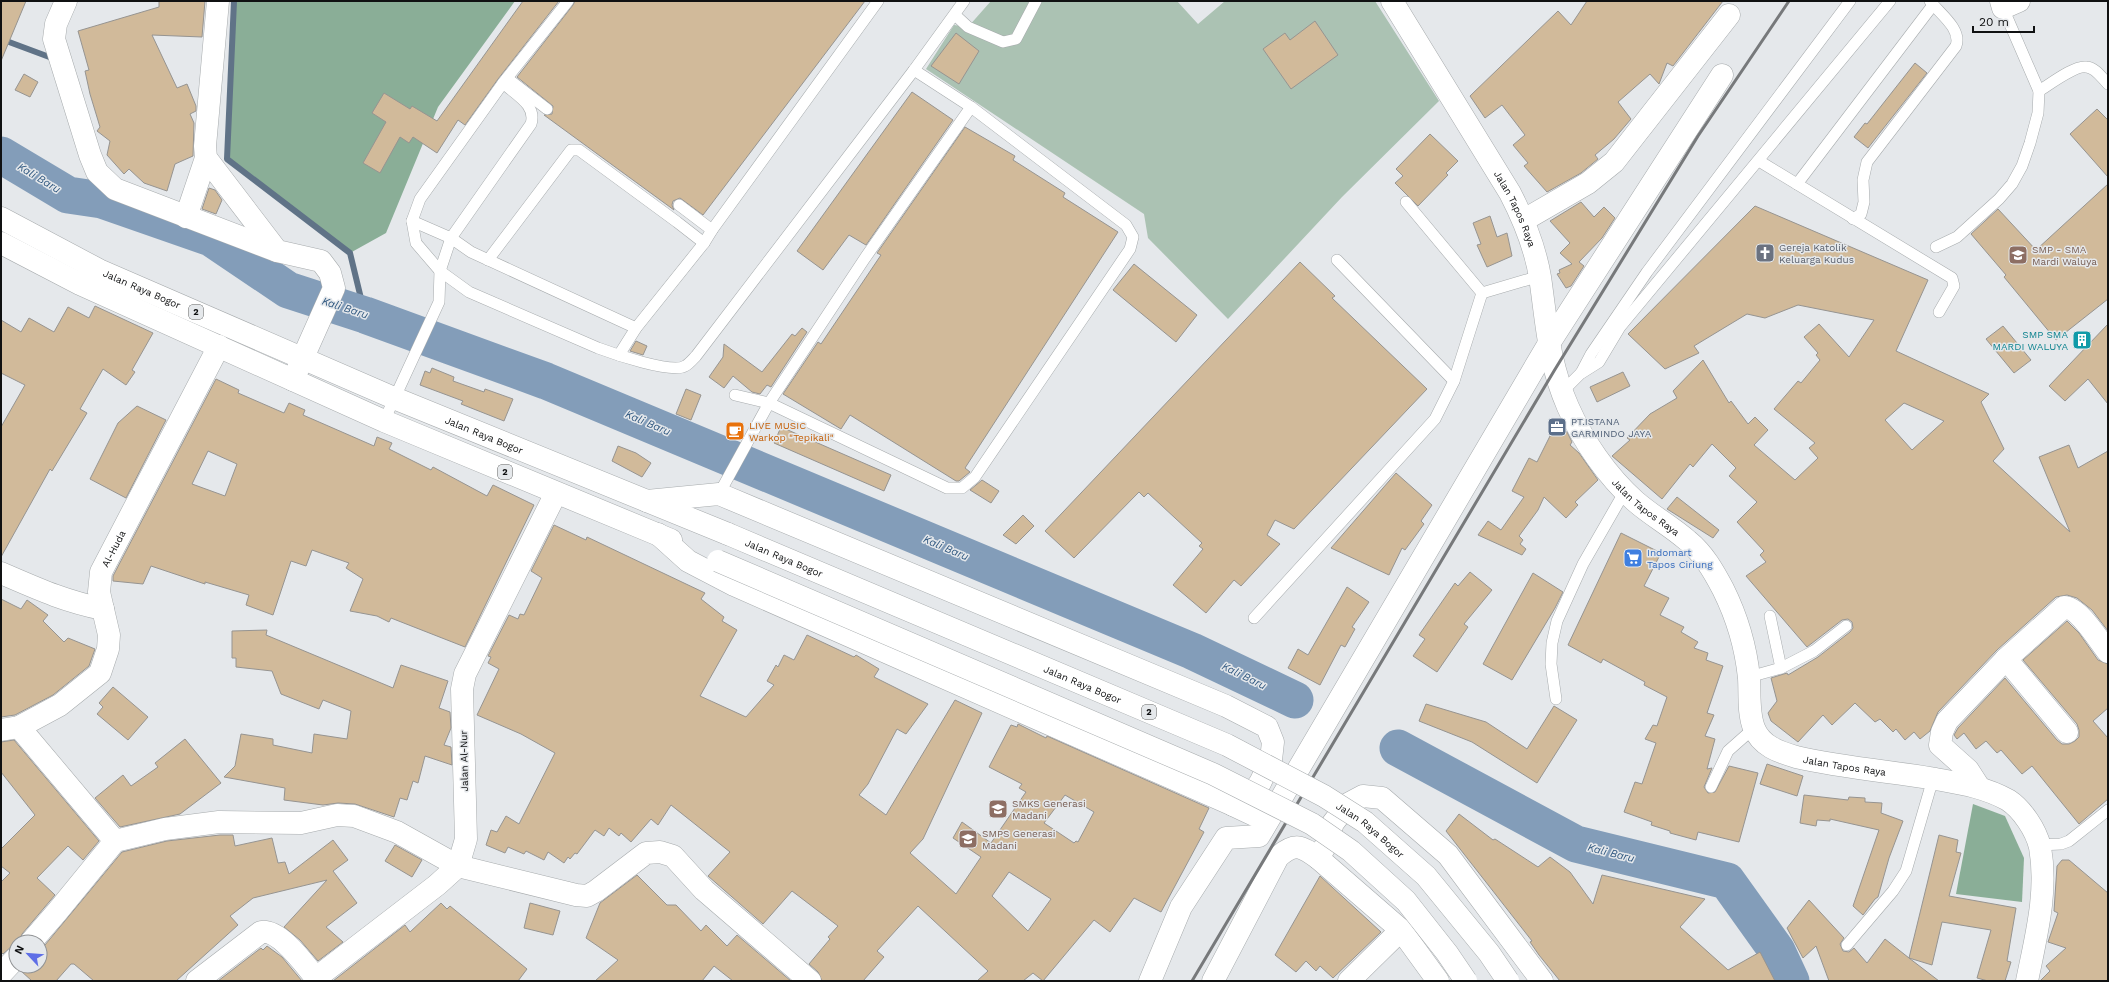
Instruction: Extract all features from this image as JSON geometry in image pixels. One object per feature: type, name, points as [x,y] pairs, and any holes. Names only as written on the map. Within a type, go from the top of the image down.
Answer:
[{"type":"main road","points":[[66,1],[56,24],[54,39],[90,155],[97,172],[115,189],[277,251],[321,261],[330,273],[334,288],[293,380]]},
{"type":"main road","points":[[186,217],[206,158],[205,146],[218,1]]},
{"type":"main road","name":"Jalan Tapos Raya","points":[[1392,1],[1510,193],[1524,220],[1533,245],[1540,276],[1548,345],[1554,371],[1577,425],[1607,472],[1649,513],[1690,542],[1711,567],[1724,591],[1740,632],[1749,677],[1751,713],[1754,728],[1764,742],[1773,750],[1796,758],[1979,787],[2009,801],[2019,809],[2027,818],[2039,845],[2043,880],[2037,942],[2027,981]]},
{"type":"main road","points":[[1524,220],[1588,183],[1614,162],[1729,15]]},
{"type":"main road","points":[[1150,981],[1181,907],[1226,838],[1259,836],[1548,345],[1722,75]]},
{"type":"main road","points":[[206,158],[277,251]]},
{"type":"main road","name":"Jalan Raya Bogor","points":[[1,218],[99,270],[394,398],[498,442],[728,534],[1227,745],[1324,796],[1365,822],[1426,876],[1489,953],[1508,981]]},
{"type":"main road","name":"2","points":[[1,244],[80,284],[384,421],[658,534],[1213,774],[1312,824],[1351,851],[1406,901],[1448,953],[1466,981]]},
{"type":"main road","name":"Al-Huda","points":[[10,728],[60,705],[100,673],[108,650],[109,635],[99,592],[101,572],[218,346]]},
{"type":"main road","points":[[581,503],[593,479]]},
{"type":"main road","points":[[647,501],[722,487],[1226,706],[1267,727],[1272,742],[1271,760],[1260,783],[1247,799],[1233,805]]},
{"type":"main road","name":"Jalan Al-Nur","points":[[458,866],[466,839],[462,689],[465,674],[556,493]]},
{"type":"main road","points":[[658,534],[688,562],[734,585],[1267,821]]},
{"type":"main road","points":[[1,573],[50,595],[75,604],[103,609]]},
{"type":"main road","points":[[1979,787],[1968,770],[1940,745],[1942,732],[1947,721],[2006,659],[2064,607],[2072,609],[2079,615],[2108,652]]},
{"type":"main road","points":[[2006,659],[2067,732]]},
{"type":"main road","points":[[10,728],[115,842]]},
{"type":"main road","points":[[1318,858],[1326,845],[1333,823],[1348,804],[1363,796],[1382,798],[1448,855],[1542,981]]},
{"type":"main road","points":[[37,934],[58,912],[115,842],[164,829],[219,822],[301,823],[337,815],[354,816],[397,832],[458,866],[587,896],[596,891],[646,853],[660,852],[673,856],[704,890],[810,981]]},
{"type":"main road","points":[[1213,981],[1278,857],[1289,848],[1303,847],[1318,858],[1401,930],[1438,981]]},
{"type":"main road","points":[[197,981],[261,932],[268,931],[278,936],[316,979],[437,885],[458,866]]},
{"type":"main road","points":[[1348,981],[1401,930]]},
{"type":"main road","points":[[1,974],[8,967]]},
{"type":"lane","points":[[568,1],[505,80],[420,199],[412,221],[416,243],[440,271],[469,292],[618,355],[674,369],[685,367],[696,356],[914,70],[964,1]]},
{"type":"lane","points":[[618,355],[636,328],[704,243],[878,1]]},
{"type":"lane","points":[[955,15],[968,27],[1003,42],[1016,39],[1036,1]]},
{"type":"lane","points":[[1580,374],[1591,354],[1647,272],[1850,1]]},
{"type":"lane","points":[[1562,392],[1580,374],[1600,362],[1620,327],[1890,1]]},
{"type":"lane","points":[[1797,184],[1932,3],[1957,32],[1959,39],[1956,46],[1867,162],[1863,180],[1864,202],[1861,214],[1854,218]]},
{"type":"lane","points":[[1936,247],[1957,236],[1999,199],[2012,184],[2022,166],[2030,143],[2038,113],[2039,91],[2008,3]]},
{"type":"lane","points":[[2039,91],[2079,67],[2087,66],[2097,72],[2108,84]]},
{"type":"lane","points":[[735,395],[769,403],[947,488],[962,488],[979,471],[1130,249],[1133,237],[1126,225],[971,107],[914,70]]},
{"type":"lane","points":[[505,80],[547,109]]},
{"type":"lane","points":[[384,421],[438,306],[440,271],[451,238],[531,124],[534,116],[532,109],[505,80]]},
{"type":"lane","points":[[722,487],[769,403],[865,258],[971,107]]},
{"type":"lane","points":[[488,260],[571,150],[579,150],[704,243]]},
{"type":"lane","points":[[1759,161],[1952,278],[1954,286],[1939,312]]},
{"type":"lane","points":[[1406,202],[1482,293]]},
{"type":"lane","points":[[679,205],[712,230]]},
{"type":"lane","points":[[412,221],[451,238],[472,252],[488,260],[636,328]]},
{"type":"lane","points":[[1337,260],[1454,381]]},
{"type":"lane","points":[[1482,293],[1540,276]]},
{"type":"lane","points":[[1254,618],[1435,419],[1454,381],[1482,293]]},
{"type":"lane","points":[[1556,699],[1551,664],[1552,643],[1557,621],[1583,564],[1626,491]]},
{"type":"lane","points":[[1770,616],[1781,668]]},
{"type":"lane","points":[[1749,677],[1781,668],[1814,651],[1846,626]]},
{"type":"lane","points":[[1711,787],[1728,751],[1754,728]]},
{"type":"lane","points":[[1847,945],[1893,891],[1906,871],[1930,789],[1935,779]]},
{"type":"lane","points":[[2039,845],[2061,844],[2069,841],[2108,810]]},
{"type":"green space","points":[[234,1],[515,1],[438,107],[386,233],[350,253],[227,159]]},
{"type":"green space","points":[[991,1],[1177,1],[1198,24],[1225,1],[1375,1],[1439,101],[1342,197],[1228,319],[1148,238],[1144,214],[926,69],[954,25],[968,27]]},
{"type":"green space","points":[[1973,804],[2005,816],[2024,858],[2022,902],[1956,894]]},
{"type":"building","points":[[1,1],[26,1],[1,61]]},
{"type":"building","points":[[159,1],[205,1],[202,37],[152,35],[177,88],[187,84],[196,106],[196,111],[190,114],[194,123],[193,156],[175,164],[167,191],[144,183],[129,169],[124,174],[107,155],[110,141],[97,131],[100,127],[90,94],[85,71],[89,70],[78,31],[159,7]]},
{"type":"building","points":[[523,1],[559,1],[498,79],[465,125],[458,120],[437,153],[413,137],[409,143],[400,137],[380,173],[363,163],[386,122],[372,113],[384,93],[410,109],[412,106],[437,121]]},
{"type":"building","points":[[575,1],[865,1],[703,215],[680,198],[673,201],[672,205],[674,210],[544,115],[552,114],[553,106],[517,77]]},
{"type":"building","points":[[1587,1],[1723,1],[1673,66],[1667,63],[1659,84],[1650,74],[1618,102],[1631,119],[1614,139],[1595,155],[1598,159],[1581,173],[1547,192],[1524,166],[1528,163],[1513,145],[1525,135],[1502,105],[1485,118],[1470,96],[1558,11],[1571,25]]},
{"type":"building","points":[[1315,21],[1338,55],[1291,89],[1263,49],[1285,33],[1290,40]]},
{"type":"building","points":[[956,33],[979,51],[959,84],[931,66]]},
{"type":"building","points":[[1915,63],[1927,73],[1868,148],[1854,137],[1865,123],[1867,124]]},
{"type":"building","points":[[24,74],[38,82],[30,97],[15,90]]},
{"type":"building","points":[[912,92],[953,120],[866,245],[849,235],[823,270],[797,251]]},
{"type":"building","points":[[2097,109],[2108,120],[2108,177],[2070,134]]},
{"type":"building","points":[[965,127],[1015,156],[1013,160],[1065,193],[1063,197],[1118,232],[965,468],[970,472],[959,481],[956,481],[850,415],[841,429],[783,394],[818,342],[821,344],[881,255],[877,253]]},
{"type":"building","points":[[1430,134],[1458,161],[1446,173],[1448,175],[1418,206],[1395,183],[1403,176],[1396,169]]},
{"type":"building","name":"SMP SMA MARDI WALUYA","points":[[2108,184],[2108,299],[2056,340],[2004,277],[2006,275],[1971,234],[1998,209],[2036,250]]},
{"type":"building","points":[[209,188],[215,190],[222,200],[216,214],[202,209]]},
{"type":"building","points":[[1581,202],[1594,217],[1604,207],[1615,218],[1602,238],[1579,262],[1584,266],[1571,286],[1566,288],[1557,274],[1560,273],[1559,270],[1572,264],[1560,253],[1570,243],[1550,221]]},
{"type":"building","points":[[1755,206],[1928,280],[1896,351],[1989,394],[1981,402],[2004,449],[1993,461],[2070,532],[2039,457],[2069,445],[2078,468],[2108,451],[2108,631],[2092,610],[2077,598],[2067,595],[2056,597],[1997,650],[1938,712],[1930,731],[1920,739],[1914,732],[1905,740],[1896,729],[1893,732],[1880,719],[1875,722],[1855,703],[1832,725],[1823,715],[1798,742],[1771,721],[1768,713],[1777,701],[1771,678],[1787,673],[1788,675],[1818,657],[1850,632],[1853,628],[1852,622],[1848,619],[1842,620],[1807,647],[1746,576],[1766,562],[1760,555],[1764,551],[1737,522],[1757,502],[1729,476],[1736,468],[1712,444],[1693,467],[1690,464],[1662,499],[1612,456],[1630,440],[1627,438],[1650,414],[1677,398],[1673,391],[1703,360],[1729,403],[1731,401],[1748,424],[1755,417],[1768,430],[1754,445],[1795,480],[1818,458],[1809,448],[1815,443],[1774,409],[1798,381],[1801,383],[1820,360],[1816,355],[1818,353],[1804,337],[1819,324],[1849,357],[1874,320],[1798,305],[1765,318],[1747,314],[1694,346],[1699,353],[1665,369],[1628,334]],"holes":[[[1904,403],[1944,421],[1912,450],[1885,420]]]},
{"type":"building","points":[[1490,216],[1497,237],[1507,233],[1512,256],[1487,267],[1477,245],[1481,244],[1473,223]]},
{"type":"building","points":[[1300,262],[1335,296],[1332,298],[1427,389],[1294,529],[1275,520],[1267,535],[1280,544],[1241,586],[1234,580],[1206,613],[1173,585],[1203,549],[1199,546],[1202,543],[1148,493],[1144,497],[1139,492],[1074,558],[1045,531]]},
{"type":"building","points":[[1134,264],[1197,315],[1176,342],[1113,290]]},
{"type":"building","points":[[95,306],[153,333],[132,370],[135,372],[126,385],[103,369],[80,409],[87,413],[52,471],[50,469],[1,557],[1,427],[25,385],[1,373],[1,320],[21,332],[29,318],[54,332],[68,307],[89,318]]},
{"type":"building","points":[[2108,324],[2108,404],[2088,379],[2065,401],[2049,386]]},
{"type":"building","points":[[2003,326],[2031,360],[2014,373],[1986,339]]},
{"type":"building","points":[[802,328],[807,332],[771,387],[767,385],[760,394],[752,392],[733,376],[724,388],[709,377],[723,357],[724,344],[762,372],[792,334],[795,336]]},
{"type":"building","points":[[636,341],[647,346],[643,355],[630,351]]},
{"type":"building","points":[[432,368],[454,377],[453,381],[484,392],[485,389],[513,399],[504,421],[461,404],[463,401],[420,385],[425,371],[430,373]]},
{"type":"building","points":[[1623,372],[1630,386],[1597,402],[1590,387]]},
{"type":"building","points":[[216,379],[239,390],[238,393],[284,413],[289,403],[305,410],[303,415],[374,446],[377,437],[392,443],[389,449],[431,470],[433,467],[487,496],[493,485],[534,505],[465,647],[391,618],[389,622],[377,616],[350,611],[363,579],[346,568],[349,563],[312,550],[306,566],[291,561],[273,615],[246,605],[249,595],[205,582],[205,584],[151,566],[143,584],[113,581],[113,576]],"holes":[[[208,451],[237,464],[225,496],[192,484]]]},
{"type":"building","points":[[686,389],[701,395],[691,420],[676,414]]},
{"type":"building","points":[[137,406],[166,420],[126,498],[90,479],[118,423]]},
{"type":"building","points":[[1555,426],[1567,432],[1572,442],[1570,445],[1579,453],[1598,480],[1575,502],[1578,505],[1566,518],[1544,497],[1538,510],[1519,536],[1523,540],[1520,544],[1526,549],[1522,555],[1478,535],[1488,521],[1501,530],[1524,497],[1512,491],[1529,458],[1537,462]]},
{"type":"building","points":[[781,427],[891,475],[884,491],[774,443]]},
{"type":"building","points":[[618,446],[636,453],[651,463],[642,477],[612,461]]},
{"type":"building","points":[[1396,473],[1432,505],[1421,521],[1424,524],[1405,550],[1402,548],[1389,575],[1331,548]]},
{"type":"building","points":[[982,480],[999,491],[991,503],[970,490]]},
{"type":"building","points":[[1677,497],[1719,530],[1713,538],[1667,509]]},
{"type":"building","points":[[1023,515],[1034,526],[1016,544],[1003,535]]},
{"type":"building","points":[[554,525],[586,540],[587,537],[705,593],[701,599],[724,617],[722,621],[737,630],[700,696],[746,717],[774,685],[767,681],[776,665],[778,667],[784,655],[794,660],[807,635],[854,657],[856,655],[879,669],[874,677],[928,704],[906,734],[897,729],[868,784],[859,795],[886,815],[955,700],[982,713],[923,839],[910,853],[956,894],[981,857],[953,838],[962,822],[991,843],[1026,792],[1019,788],[1022,784],[989,767],[1011,725],[1017,727],[1018,724],[1046,738],[1047,736],[1209,808],[1199,829],[1204,832],[1161,912],[1134,898],[1110,932],[1094,920],[1043,981],[1033,973],[1023,981],[977,981],[988,971],[918,906],[877,951],[884,957],[863,981],[822,981],[818,972],[809,964],[830,939],[828,937],[838,926],[792,891],[763,924],[708,876],[730,852],[671,805],[658,825],[651,819],[631,842],[621,833],[619,836],[609,828],[604,836],[595,830],[577,854],[575,853],[570,859],[568,857],[564,863],[548,852],[544,860],[526,851],[524,854],[508,847],[505,853],[486,845],[491,830],[497,832],[506,816],[519,824],[555,753],[521,734],[477,715],[499,669],[488,663],[491,657],[488,656],[509,615],[518,619],[520,614],[524,615],[542,578],[531,571]],"holes":[[[1065,795],[1094,812],[1078,842],[1076,841],[1074,843],[1044,823]],[[1009,872],[1051,899],[1028,931],[992,896]]]},
{"type":"building","points":[[1621,533],[1661,553],[1644,586],[1669,598],[1660,615],[1684,627],[1681,632],[1698,642],[1694,648],[1708,653],[1706,660],[1723,666],[1707,713],[1714,715],[1705,736],[1715,739],[1707,769],[1712,768],[1704,787],[1708,793],[1715,792],[1729,766],[1758,773],[1739,842],[1698,832],[1696,840],[1670,833],[1670,831],[1651,825],[1652,822],[1624,812],[1635,782],[1642,784],[1656,743],[1645,739],[1653,725],[1657,726],[1667,697],[1644,685],[1645,682],[1603,659],[1601,663],[1568,645]]},
{"type":"building","points":[[1470,572],[1492,590],[1464,624],[1468,627],[1437,672],[1413,656],[1425,639],[1419,635],[1455,583],[1458,586]]},
{"type":"building","points":[[1533,573],[1563,592],[1512,680],[1483,664]]},
{"type":"building","points":[[1347,587],[1369,602],[1352,627],[1355,629],[1345,647],[1341,645],[1320,685],[1288,668],[1298,649],[1308,655]]},
{"type":"building","points":[[1,599],[21,609],[27,600],[48,615],[43,621],[64,642],[68,638],[95,649],[89,666],[53,695],[15,715],[1,717]]},
{"type":"building","points":[[2067,621],[2079,633],[2098,660],[2108,664],[2108,708],[2093,721],[2108,738],[2108,799],[2079,824],[2032,766],[2022,774],[2001,750],[1997,753],[1986,741],[1976,749],[1964,733],[1957,739],[1954,735],[1958,728],[2005,678],[2062,744],[2069,744],[2079,737],[2077,724],[2023,660]]},
{"type":"building","points":[[267,630],[266,635],[393,688],[401,665],[448,681],[439,708],[450,712],[451,728],[444,745],[451,747],[452,765],[425,756],[418,783],[413,781],[407,800],[400,798],[394,817],[355,804],[338,803],[323,805],[284,800],[285,788],[224,777],[235,766],[241,734],[273,739],[273,745],[312,753],[314,734],[347,739],[351,711],[323,700],[319,709],[281,694],[272,671],[236,667],[236,658],[232,658],[232,631]]},
{"type":"building","points":[[113,687],[148,717],[128,740],[97,714],[103,707],[99,703]]},
{"type":"building","points":[[1426,704],[1486,722],[1527,749],[1554,706],[1577,720],[1537,783],[1472,742],[1419,721]]},
{"type":"building","points":[[185,739],[221,783],[180,814],[120,827],[95,798],[123,775],[131,786],[158,767],[155,763]]},
{"type":"building","points":[[14,740],[99,841],[83,860],[68,846],[37,878],[55,895],[22,934],[8,934],[8,950],[3,954],[1,952],[1,882],[10,873],[1,866],[1,849],[35,815],[1,772],[1,742]]},
{"type":"building","points":[[1767,764],[1803,776],[1797,796],[1760,784]]},
{"type":"building","points":[[1804,795],[1848,800],[1849,797],[1865,798],[1865,802],[1882,803],[1881,813],[1903,821],[1889,858],[1878,897],[1863,915],[1853,906],[1879,830],[1830,819],[1830,821],[1817,820],[1816,826],[1800,823]]},
{"type":"building","points":[[1459,814],[1493,840],[1495,839],[1538,867],[1550,857],[1570,872],[1593,904],[1602,875],[1705,899],[1680,927],[1728,970],[1760,952],[1775,981],[1560,981],[1539,955],[1530,942],[1532,941],[1446,831]]},
{"type":"building","points":[[233,835],[235,846],[272,838],[278,863],[285,862],[289,874],[333,840],[348,860],[333,871],[357,903],[326,927],[343,942],[318,961],[300,940],[284,927],[327,880],[253,898],[230,916],[238,925],[176,981],[94,981],[74,964],[71,964],[56,981],[32,981],[24,974],[48,974],[48,941],[122,852],[167,841]]},
{"type":"building","points":[[1939,835],[1958,840],[1956,852],[1961,853],[1949,896],[2016,908],[2007,961],[2011,962],[2005,981],[1988,981],[1977,978],[1991,930],[1942,922],[1932,965],[1909,958]]},
{"type":"building","points":[[395,845],[422,860],[412,877],[385,861]]},
{"type":"building","points":[[2062,860],[2069,860],[2108,893],[2108,981],[2040,981],[2050,971],[2046,966],[2066,948],[2048,942],[2058,913],[2054,911],[2057,866]]},
{"type":"building","points":[[637,875],[667,905],[676,905],[701,931],[706,925],[727,946],[737,935],[791,981],[733,981],[714,966],[702,981],[595,981],[618,960],[586,938],[600,903]]},
{"type":"building","points":[[1320,876],[1381,932],[1333,978],[1320,966],[1316,971],[1306,961],[1296,972],[1275,955]]},
{"type":"building","points":[[1809,900],[1844,938],[1840,944],[1843,951],[1849,952],[1854,948],[1867,963],[1885,939],[1939,981],[1829,981],[1816,946],[1803,958],[1787,928]]},
{"type":"building","points":[[441,903],[447,909],[450,906],[527,969],[518,981],[333,981],[405,925],[410,932]]},
{"type":"building","points":[[530,903],[560,911],[553,935],[524,928]]},
{"type":"building","points":[[267,946],[282,957],[302,981],[218,981],[261,948],[263,950]]},
{"type":"waterway","points":[[234,1],[227,159],[350,253],[365,315]]},
{"type":"waterway","points":[[1,39],[52,58],[53,61]]},
{"type":"waterway","name":"Kali Baru","points":[[1,155],[68,195],[102,200],[211,238],[288,290],[365,315],[546,381],[1192,651],[1295,700]]},
{"type":"waterway","points":[[95,181],[102,200]]},
{"type":"waterway","name":"Kali Baru","points":[[1398,748],[1576,844],[1727,881],[1777,951],[1791,981]]},
{"type":"railway","points":[[1192,981],[1554,371],[1698,136],[1789,1]]},
{"type":"place","name":"Gereja Katolik Keluarga Kudus","points":[[1765,253]]},
{"type":"place","name":"SMP - SMA Mardi Waluya","points":[[2018,255]]},
{"type":"place","name":"SMP SMA MARDI WALUYA","points":[[2082,340]]},
{"type":"place","name":"PT.ISTANA GARMINDO JAYA","points":[[1557,427]]},
{"type":"place","name":"LIVE MUSIC Warkop \"Tepikali\"","points":[[735,431]]},
{"type":"place","name":"Indomart Tapos Ciriung","points":[[1633,558]]},
{"type":"place","name":"SMKS Generasi Madani","points":[[998,809]]},
{"type":"place","name":"SMPS Generasi Madani","points":[[968,839]]}]
